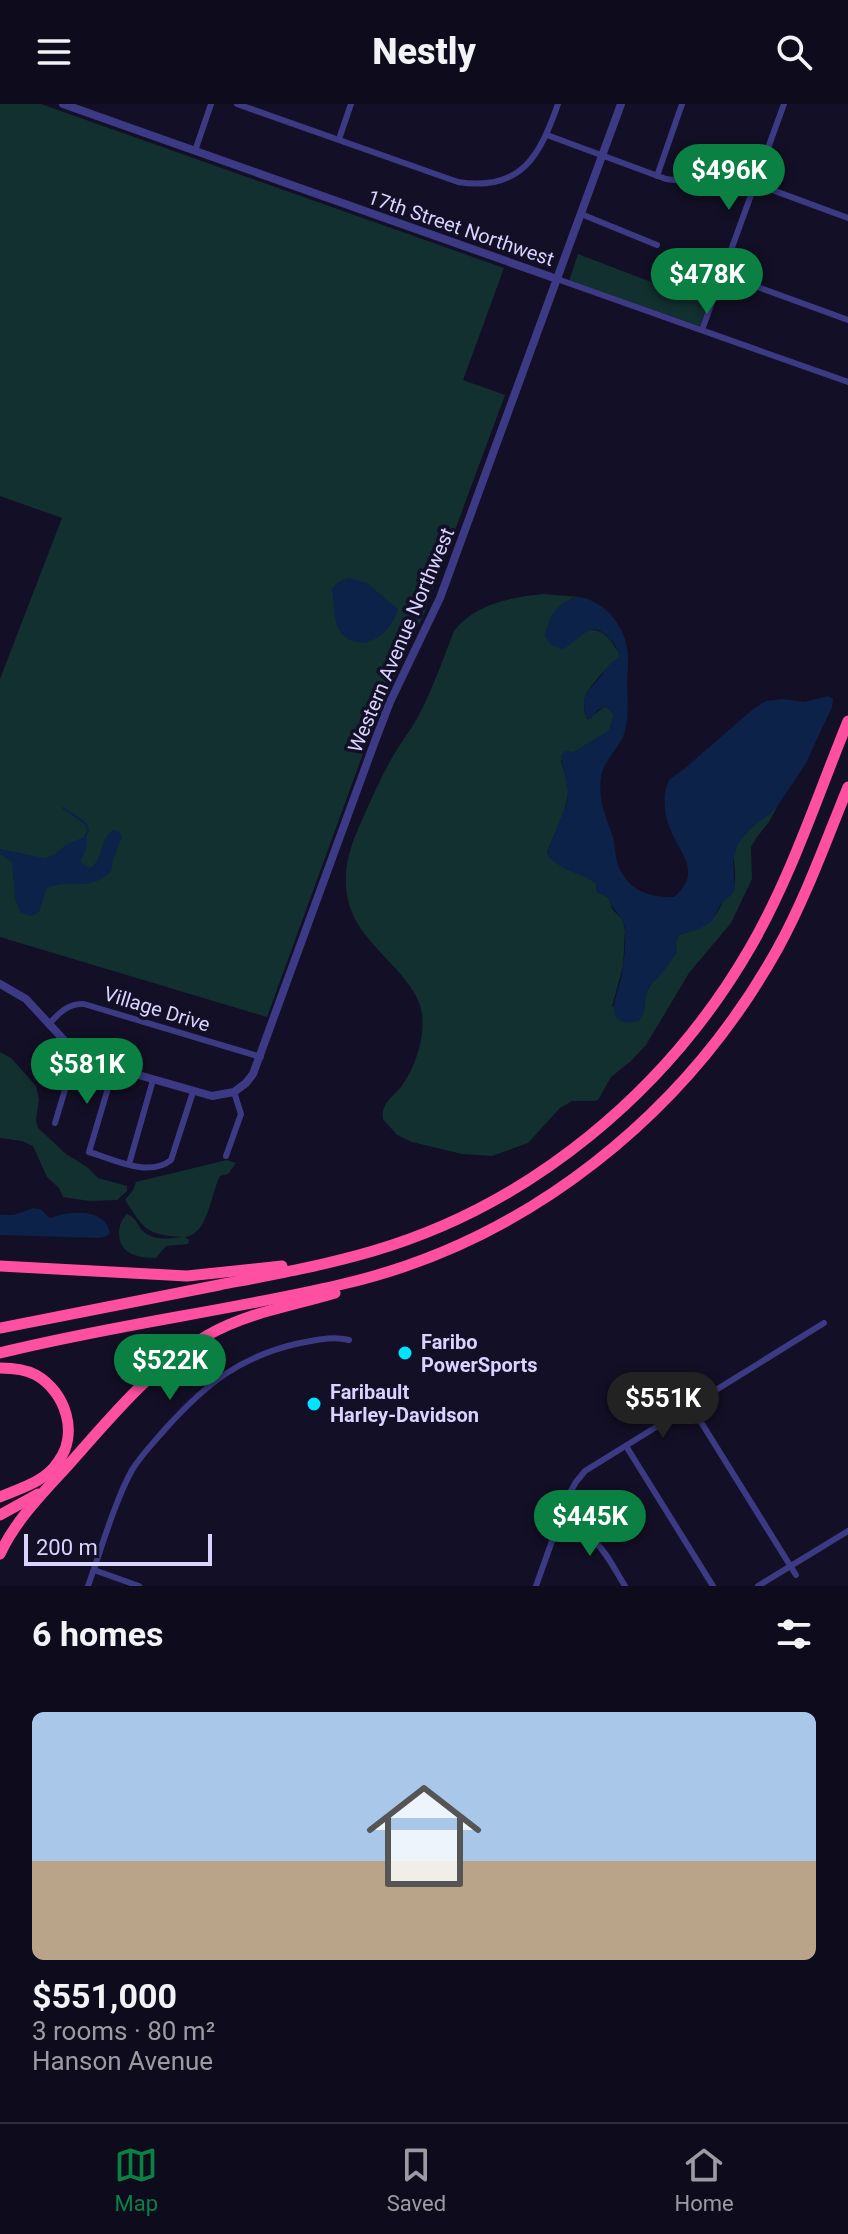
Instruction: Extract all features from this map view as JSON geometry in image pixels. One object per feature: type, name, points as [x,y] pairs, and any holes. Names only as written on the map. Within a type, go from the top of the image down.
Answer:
[{"type":"highway","points":[[0,1328],[299,1269],[401,1242],[462,1216],[565,1154],[601,1127],[657,1072],[710,1010],[760,929],[848,721]]},
{"type":"highway","points":[[0,1554],[22,1519],[54,1481],[141,1384],[162,1365],[236,1321],[367,1283],[439,1254],[505,1222],[586,1170],[643,1122],[685,1078],[736,1015],[778,948],[802,900],[848,787]]},
{"type":"highway","points":[[0,1353],[340,1285],[439,1254]]},
{"type":"highway","points":[[0,1266],[187,1276],[353,1256]]},
{"type":"highway","points":[[0,1368],[25,1370],[37,1375],[55,1391],[66,1413],[68,1438],[60,1460],[43,1478],[0,1497]]},
{"type":"highway","points":[[0,1515],[21,1505],[54,1481]]},
{"type":"highway","points":[[0,1488],[29,1484]]},
{"type":"street","name":"17th Street Northwest","points":[[63,104],[848,382]]},
{"type":"street","points":[[195,151],[211,104]]},
{"type":"street","points":[[237,104],[458,182],[485,184],[499,181],[523,168],[541,147],[558,104]]},
{"type":"street","points":[[339,139],[351,104]]},
{"type":"street","name":"Western Avenue Northwest","points":[[234,1092],[250,1078],[261,1057],[390,702],[440,598],[621,104]]},
{"type":"street","points":[[657,176],[682,104]]},
{"type":"street","points":[[702,330],[784,104]]},
{"type":"street","points":[[547,135],[657,176],[677,181],[734,178],[848,218]]},
{"type":"street","points":[[581,214],[657,245]]},
{"type":"street","points":[[722,274],[848,320]]},
{"type":"street","points":[[0,984],[22,996],[76,1053],[88,1060],[193,1092],[212,1096],[234,1092],[241,1114],[226,1156]]},
{"type":"street","name":"Village Drive","points":[[49,1024],[67,1007],[84,1004],[261,1057]]},
{"type":"street","points":[[55,1123],[76,1053]]},
{"type":"street","points":[[114,1068],[89,1152],[148,1168],[166,1164],[171,1160],[193,1092]]},
{"type":"street","points":[[129,1164],[153,1080]]},
{"type":"street","points":[[536,1586],[572,1488],[580,1476],[824,1323]]},
{"type":"street","points":[[88,1586],[131,1472],[192,1400],[221,1375],[256,1356],[323,1339],[349,1340]]},
{"type":"street","points":[[758,1364],[764,1372]]},
{"type":"street","points":[[640,1396],[658,1425]]},
{"type":"street","points":[[691,1406],[796,1575]]},
{"type":"street","points":[[626,1446],[713,1586]]},
{"type":"street","points":[[559,1522],[585,1533],[595,1541],[625,1586]]},
{"type":"street","points":[[758,1586],[848,1531]]},
{"type":"street","points":[[94,1570],[139,1586]]},
{"type":"green space","points":[[0,104],[41,104],[504,268],[463,380],[505,395],[424,614],[380,707],[267,1017],[0,937],[0,679],[62,518],[0,496]]},
{"type":"green space","points":[[671,249],[722,267],[700,326],[569,281],[578,254],[659,285]]},
{"type":"green space","points":[[544,594],[580,597],[570,599],[585,631],[601,632],[619,653],[619,658],[590,688],[584,702],[588,719],[604,707],[608,708],[614,715],[609,731],[574,752],[568,752],[561,761],[568,794],[547,853],[564,868],[591,879],[596,884],[597,892],[608,897],[613,910],[623,920],[623,966],[612,1007],[646,994],[675,955],[679,935],[699,928],[712,919],[734,885],[737,844],[745,833],[778,805],[751,847],[752,879],[731,923],[689,973],[646,1045],[611,1077],[598,1100],[572,1101],[560,1108],[528,1143],[492,1156],[462,1154],[412,1142],[397,1135],[383,1119],[386,1103],[403,1084],[416,1060],[421,1041],[422,1014],[411,987],[358,924],[347,896],[346,871],[351,847],[366,811],[391,760],[424,705],[454,631],[483,608],[519,597]]},
{"type":"green space","points":[[0,1052],[11,1058],[36,1086],[38,1128],[98,1178],[127,1186],[127,1191],[117,1200],[89,1201],[63,1197],[59,1188],[47,1177],[33,1146],[0,1138]]},
{"type":"green space","points":[[227,1160],[236,1163],[228,1174],[220,1176],[204,1221],[193,1235],[185,1237],[189,1240],[188,1244],[166,1246],[156,1258],[136,1256],[126,1250],[119,1231],[127,1214],[150,1236],[166,1239],[182,1237],[153,1232],[142,1224],[125,1200],[136,1182]]},
{"type":"water","points":[[349,578],[367,583],[398,609],[386,630],[365,643],[354,641],[340,632],[335,617],[332,589],[338,582]]},
{"type":"water","points":[[580,597],[598,604],[613,617],[626,644],[627,722],[624,734],[603,771],[601,794],[621,871],[632,885],[646,893],[674,897],[687,880],[687,863],[666,817],[665,798],[669,780],[766,701],[783,699],[804,702],[828,696],[833,699],[805,765],[778,805],[738,843],[733,862],[733,893],[721,904],[711,922],[679,935],[677,952],[649,987],[644,1013],[639,1021],[619,1020],[615,1015],[625,952],[623,921],[608,897],[597,892],[596,884],[556,864],[547,853],[567,803],[561,755],[565,751],[574,752],[609,731],[614,715],[604,707],[591,719],[586,717],[584,703],[589,690],[619,657],[611,640],[597,630],[591,630],[562,649],[551,645],[545,636],[556,610]]},
{"type":"water","points":[[113,830],[122,837],[111,872],[87,884],[47,888],[39,912],[31,916],[21,913],[15,899],[12,862],[0,854],[0,849],[44,858],[85,837],[86,849],[80,862],[90,868],[98,860],[105,839]]},
{"type":"water","points":[[34,1208],[50,1218],[76,1213],[93,1215],[101,1218],[110,1232],[99,1238],[0,1235],[0,1215],[13,1215]]},
{"type":"waterway","points":[[63,808],[86,824],[88,831],[85,837]]},
{"type":"place","name":"Faribo PowerSports","points":[[405,1353]]},
{"type":"place","name":"Faribault Harley-Davidson","points":[[314,1404]]}]
